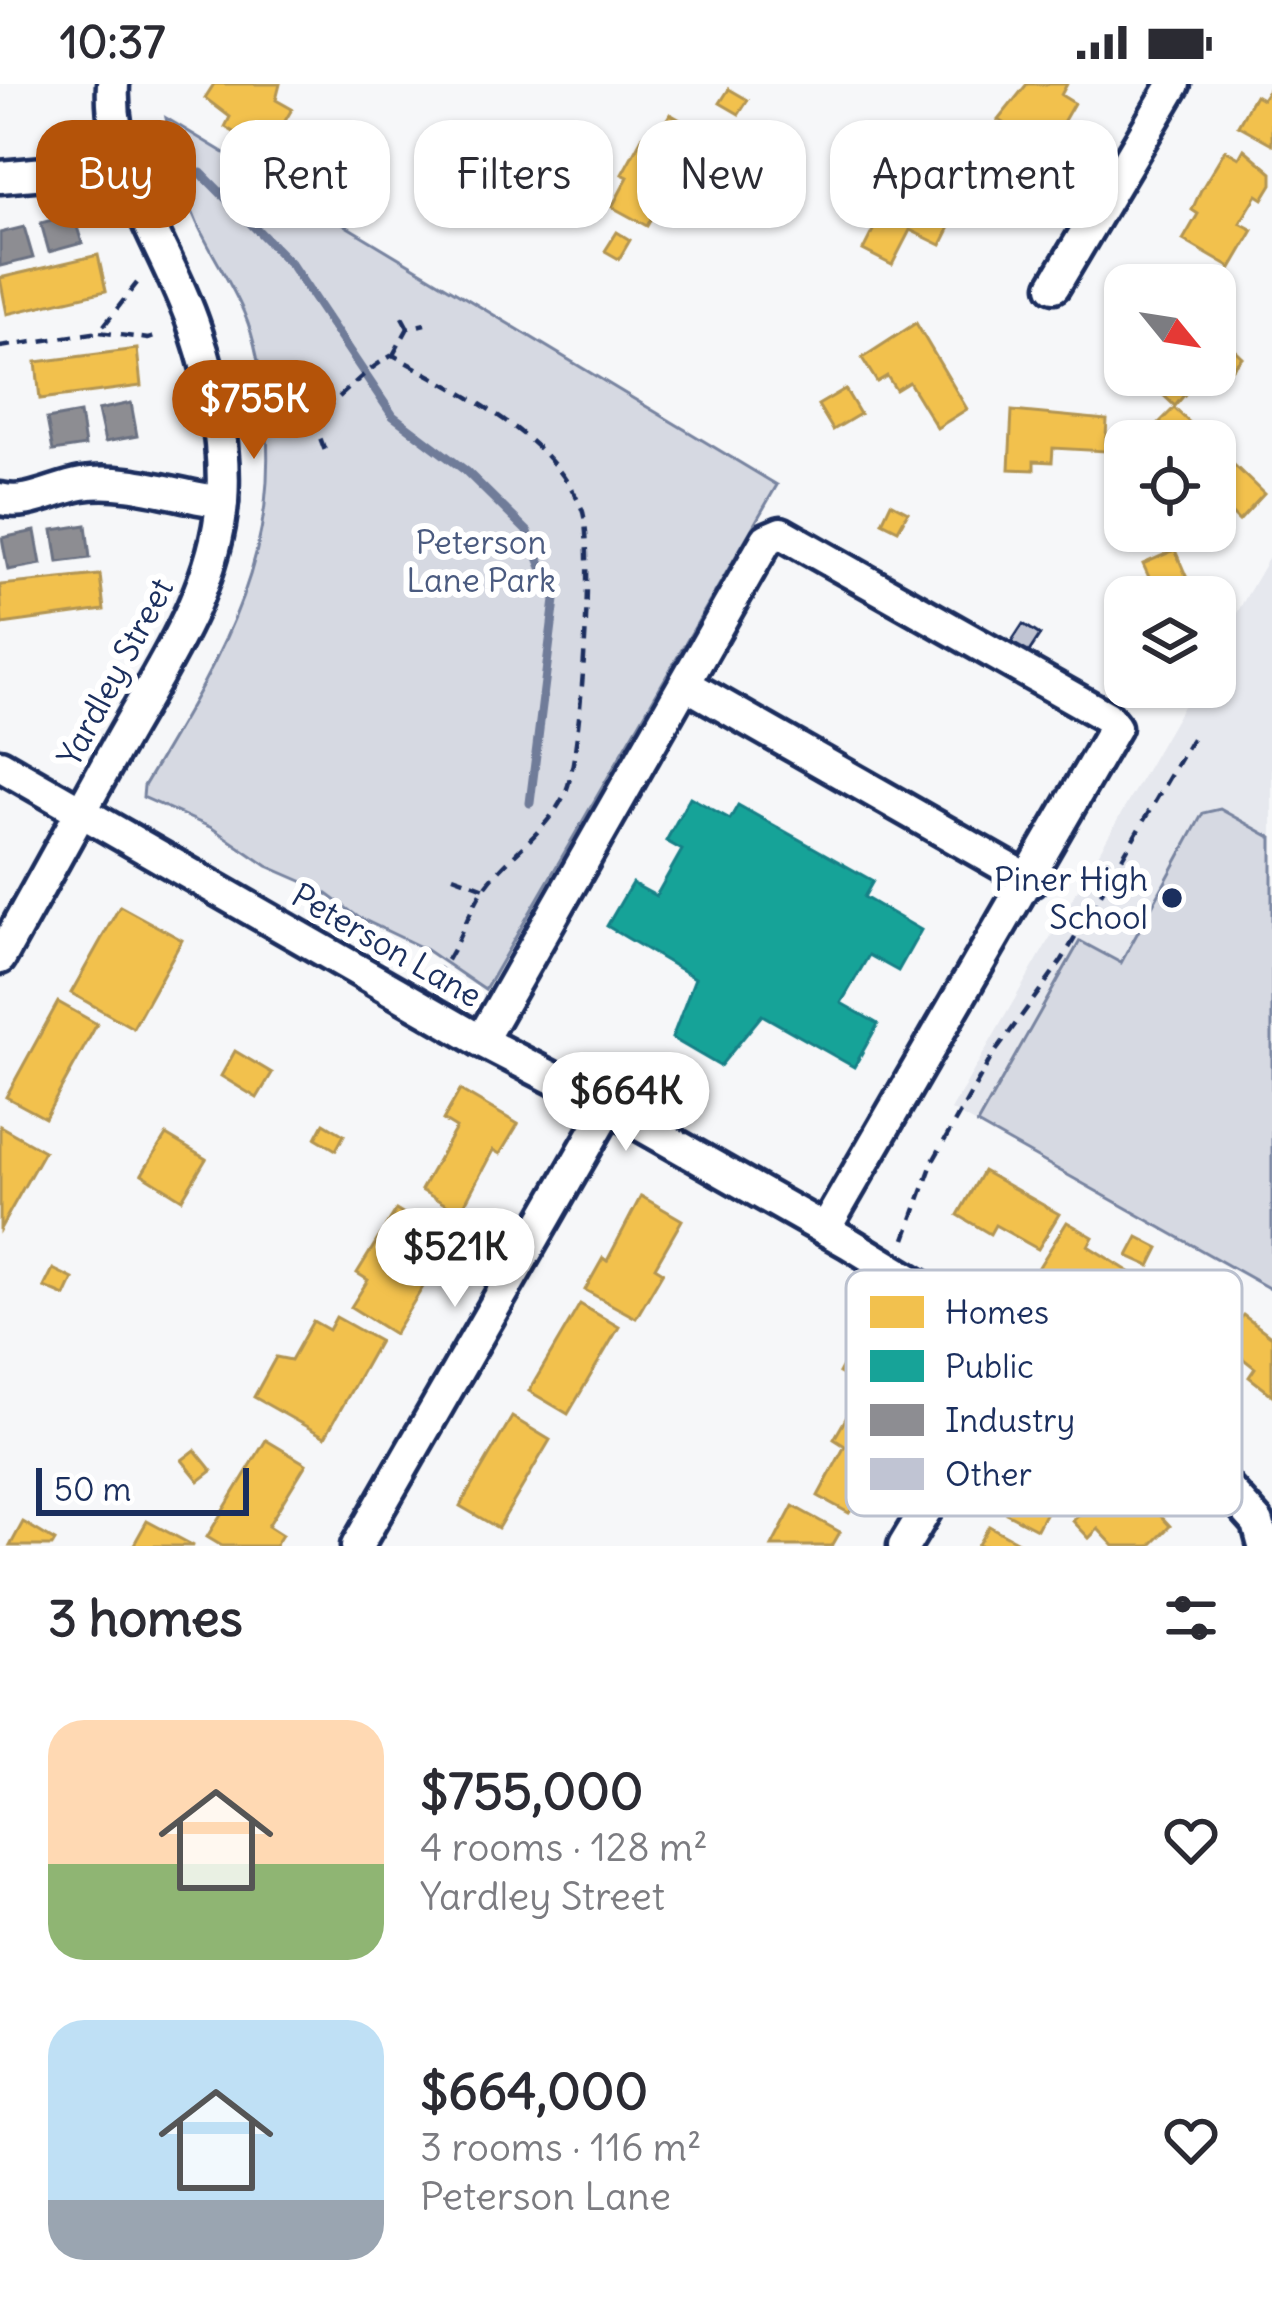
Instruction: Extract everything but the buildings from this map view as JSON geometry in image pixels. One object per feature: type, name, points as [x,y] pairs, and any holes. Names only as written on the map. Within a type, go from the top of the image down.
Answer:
[{"type":"street","name":"Yardley Street","points":[[113,84],[116,120]]},
{"type":"street","points":[[1054,286],[1174,84]]},
{"type":"street","points":[[0,177],[36,173]]},
{"type":"street","name":"Yardley Street","points":[[0,958],[177,639],[210,566],[222,502],[220,422],[196,329],[146,228]]},
{"type":"street","points":[[0,499],[16,502],[83,484],[125,484],[222,502]]},
{"type":"street","points":[[481,1041],[767,539],[781,532],[1107,717],[1115,734],[825,1229]]},
{"type":"street","points":[[685,684],[1031,880]]},
{"type":"street","name":"Peterson Lane","points":[[0,765],[892,1270]]},
{"type":"street","points":[[357,1546],[609,1106]]},
{"type":"street","name":"Peterson Lane","points":[[1242,1505],[1258,1523],[1264,1546]]},
{"type":"street","points":[[904,1546],[922,1516]]},
{"type":"path","points":[[99,332],[136,284]]},
{"type":"path","points":[[402,317],[408,328]]},
{"type":"path","points":[[263,427],[313,418],[393,355],[408,328],[424,324]]},
{"type":"path","points":[[0,347],[99,332],[148,339],[161,335]]},
{"type":"path","points":[[393,355],[518,428],[559,473],[582,509],[591,548],[575,767],[548,821],[484,888],[440,970]]},
{"type":"path","points":[[313,418],[327,456]]},
{"type":"path","points":[[905,1238],[933,1161],[991,1058],[1062,960],[1195,735]]},
{"type":"path","points":[[453,876],[484,888]]},
{"type":"shaded area","name":"Piner High School","points":[[1272,552],[1272,1290],[951,1110],[1182,708],[1236,708],[1236,615]]},
{"type":"green space","name":"Peterson Lane Park","points":[[196,136],[220,150],[220,228],[349,228],[777,485],[485,990],[425,949],[358,917],[322,890],[267,866],[212,828],[143,797],[144,786],[198,694],[240,604],[264,509],[268,458],[252,334],[196,219]]},
{"type":"green space","name":"Piner High School","points":[[1220,809],[1272,838],[1272,1290],[977,1124],[1080,941],[1121,963],[1203,813]]},
{"type":"waterway","points":[[201,173],[291,264],[393,416],[466,471],[528,532],[555,600],[530,803]]},
{"type":"place","name":"Piner High School","points":[[1172,898]]}]
